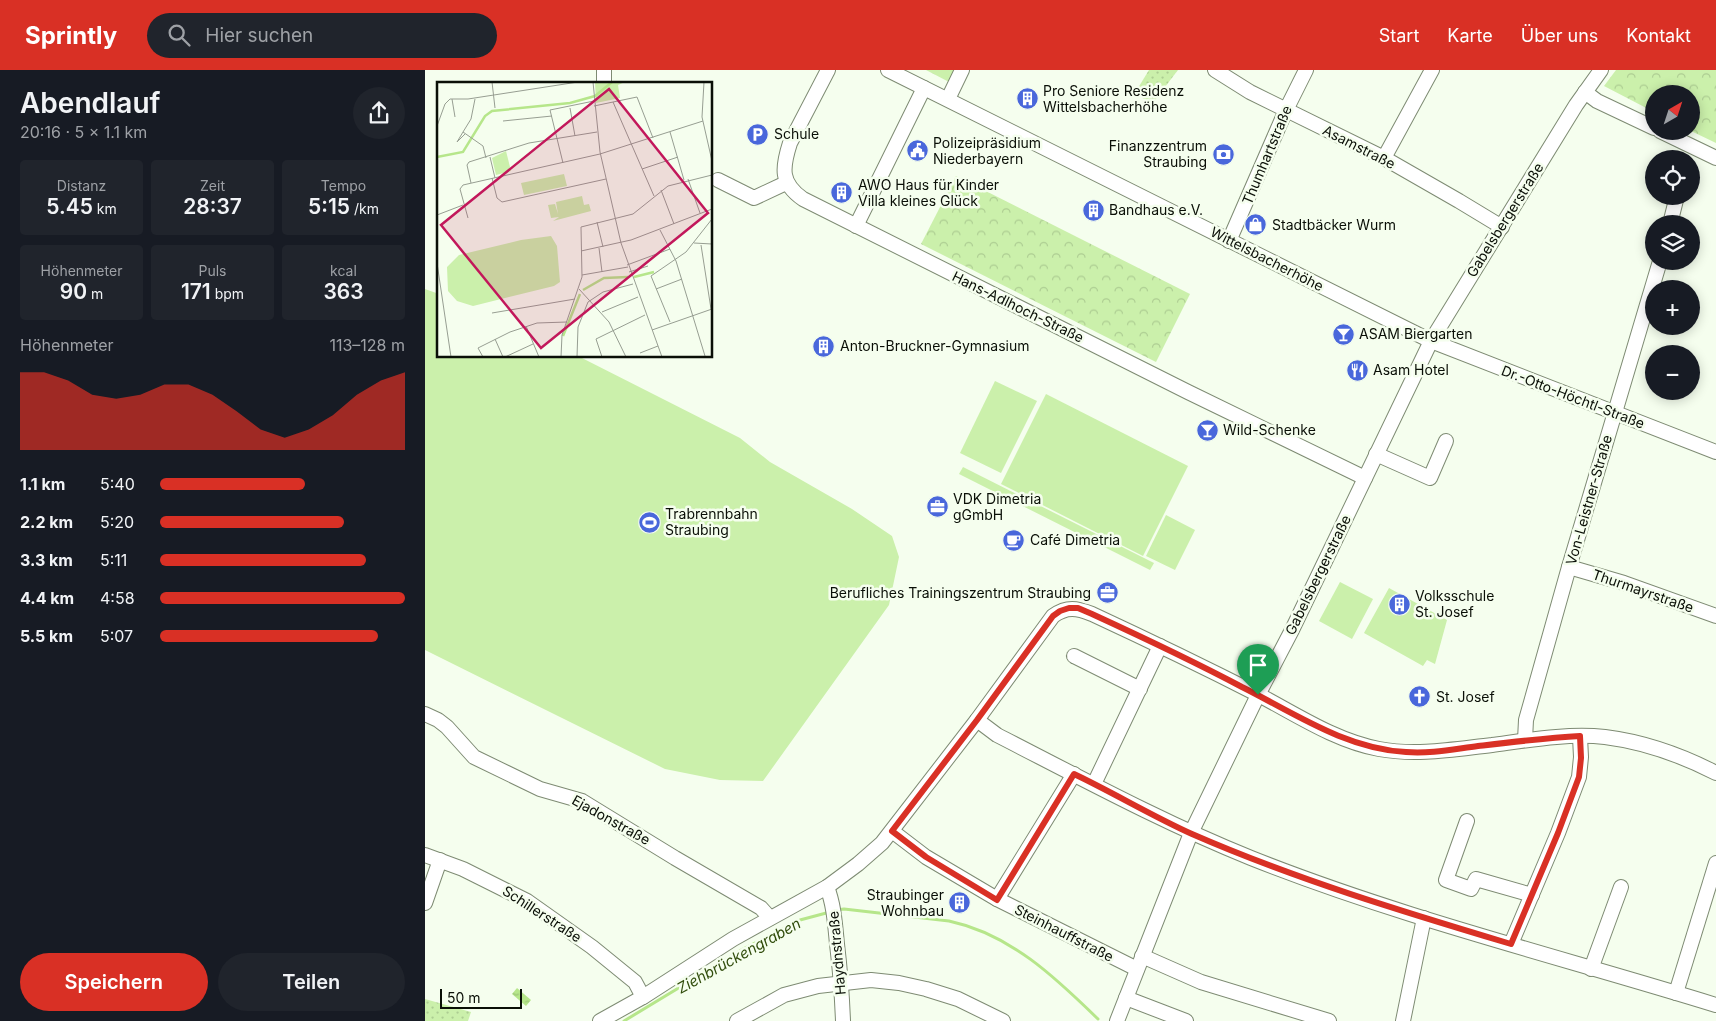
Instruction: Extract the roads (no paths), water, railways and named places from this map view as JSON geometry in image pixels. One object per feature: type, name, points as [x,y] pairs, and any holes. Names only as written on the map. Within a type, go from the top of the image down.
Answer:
[{"type":"street","points":[[718,180],[754,198],[786,183],[785,164],[789,148],[828,70]]},
{"type":"street","name":"Wittelsbacherhöhe","points":[[888,70],[1431,341]]},
{"type":"street","points":[[947,99],[962,70]]},
{"type":"street","name":"Asamstraße","points":[[1215,70],[1250,92],[1384,158],[1459,200],[1502,227]]},
{"type":"street","name":"Thumhartstraße","points":[[1229,240],[1286,110],[1306,70]]},
{"type":"street","points":[[1384,158],[1432,70]]},
{"type":"street","name":"Gabelsbergerstraße","points":[[1117,1021],[1191,833],[1292,630],[1431,341],[1585,92],[1601,70]]},
{"type":"street","points":[[856,226],[924,88]]},
{"type":"street","points":[[1585,92],[1597,101],[1645,124]]},
{"type":"street","points":[[1672,140],[1686,150]]},
{"type":"street","points":[[1700,154],[1716,158]]},
{"type":"street","name":"Hans-Adlhoch-Straße","points":[[786,183],[793,192],[803,199],[1188,392],[1365,478]]},
{"type":"street","name":"Von-Leistner-Straße","points":[[1525,740],[1526,720],[1569,567],[1657,270]]},
{"type":"street","name":"Dr.-Otto-Höchtl-Straße","points":[[1431,341],[1716,452]]},
{"type":"street","points":[[1376,454],[1430,478],[1447,442]]},
{"type":"street","name":"Thurmayrstraße","points":[[1569,567],[1624,583],[1716,616]]},
{"type":"street","points":[[600,1021],[643,997],[733,939],[827,887],[882,843],[977,720],[1053,616],[1069,608],[1078,608],[1161,646],[1331,732],[1357,743],[1379,749],[1407,752],[1441,751],[1525,740],[1580,736],[1604,737],[1655,747],[1681,756],[1716,773]]},
{"type":"street","points":[[1094,784],[1161,646]]},
{"type":"street","points":[[1074,656],[1140,689]]},
{"type":"street","name":"Ejadonstraße","points":[[425,714],[447,727],[474,757],[540,789],[583,801],[761,908],[770,918]]},
{"type":"street","points":[[977,720],[997,735],[1191,833],[1254,859],[1424,918],[1716,1005]]},
{"type":"street","points":[[1511,944],[1558,833],[1579,777],[1581,758],[1580,736]]},
{"type":"street","points":[[997,900],[1074,774]]},
{"type":"street","points":[[1467,821],[1446,880],[1471,888],[1475,879],[1532,895]]},
{"type":"street","name":"Steinhauffstraße","points":[[892,831],[926,857],[997,900],[1137,969]]},
{"type":"street","name":"Schillerstraße","points":[[425,855],[504,888],[548,915],[635,982],[643,997]]},
{"type":"street","points":[[425,902],[440,860]]},
{"type":"street","points":[[1676,993],[1716,863]]},
{"type":"street","name":"Haydnstraße","points":[[827,887],[832,900],[834,916],[843,1021]]},
{"type":"street","points":[[1591,969],[1621,887]]},
{"type":"street","points":[[1403,1021],[1424,918]]},
{"type":"street","points":[[1142,956],[1201,982],[1329,1021]]},
{"type":"street","points":[[737,1021],[784,996],[818,986],[871,980],[899,983],[958,999],[1003,1021]]},
{"type":"street","points":[[1126,998],[1186,1021]]},
{"type":"water","points":[[517,988],[531,1000],[526,1006],[512,994]]},
{"type":"waterway","name":"Ziehbrückengraben","points":[[836,910],[844,909],[949,921],[971,927],[992,936],[1030,959],[1098,1019]]},
{"type":"waterway","name":"Ziehbrückengraben","points":[[624,1021],[743,949],[800,920],[830,912]]},
{"type":"place","name":"Pro Seniore Residenz Wittelsbacherhöhe","points":[[1027,99]]},
{"type":"place","name":"Schule","points":[[758,134]]},
{"type":"place","name":"Polizeipräsidium Niederbayern","points":[[917,151]]},
{"type":"place","name":"Finanzzentrum Straubing","points":[[1223,154]]},
{"type":"place","name":"AWO Haus für Kinder Villa kleines Glück","points":[[842,193]]},
{"type":"place","name":"Bandhaus e.V.","points":[[1093,210]]},
{"type":"place","name":"Stadtbäcker Wurm","points":[[1256,225]]},
{"type":"place","name":"ASAM Biergarten","points":[[1343,334]]},
{"type":"place","name":"Anton-Bruckner-Gymnasium","points":[[824,346]]},
{"type":"place","name":"Asam Hotel","points":[[1357,370]]},
{"type":"place","name":"Wild-Schenke","points":[[1207,430]]},
{"type":"place","name":"VDK Dimetria gGmbH","points":[[937,507]]},
{"type":"place","name":"Trabrennbahn Straubing","points":[[649,522]]},
{"type":"place","name":"Café Dimetria","points":[[1014,540]]},
{"type":"place","name":"Berufliches Trainingszentrum Straubing","points":[[1107,593]]},
{"type":"place","name":"Volksschule St. Josef","points":[[1399,604]]},
{"type":"place","name":"St. Josef","points":[[1420,697]]},
{"type":"place","name":"Straubinger Wohnbau","points":[[960,903]]}]
